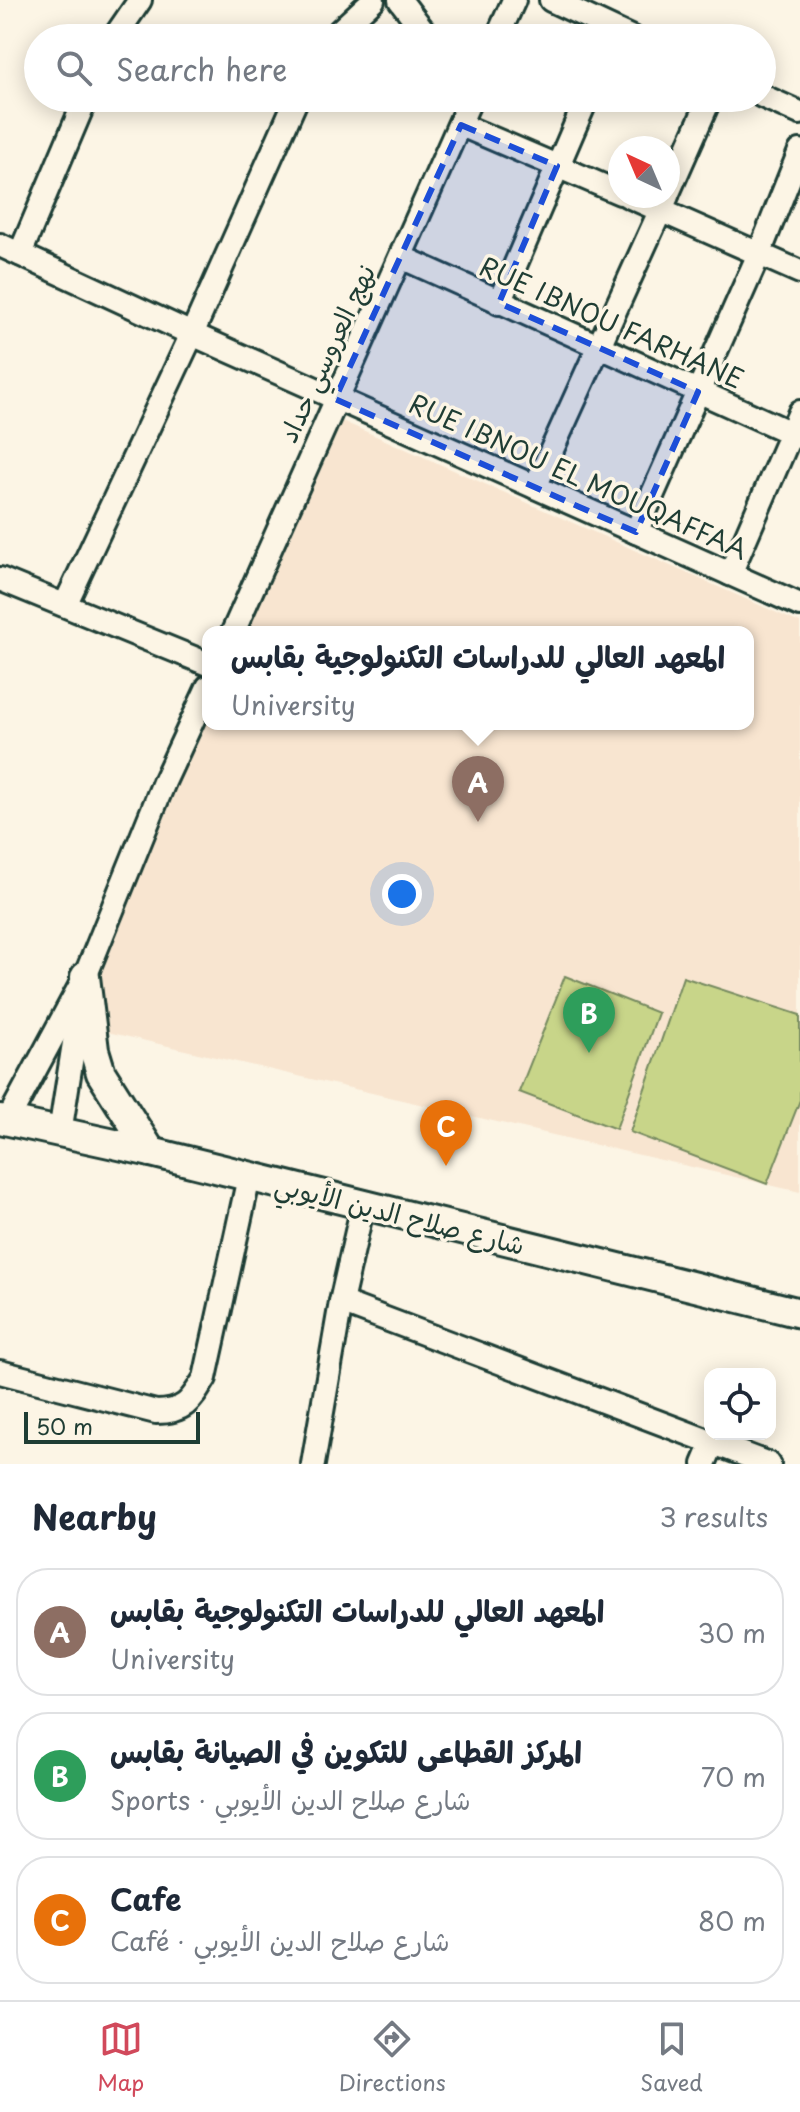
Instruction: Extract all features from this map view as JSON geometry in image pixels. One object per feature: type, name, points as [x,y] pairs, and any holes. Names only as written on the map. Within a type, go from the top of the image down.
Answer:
[{"type":"main road","points":[[85,977],[94,1050],[101,1073],[151,1152]]},
{"type":"main road","name":"شارع صلاح الدين الأيوبي","points":[[4,1120],[151,1152],[800,1313]]},
{"type":"street","points":[[124,24],[140,0]]},
{"type":"street","points":[[347,24],[373,0]]},
{"type":"street","points":[[400,0],[418,24]]},
{"type":"street","points":[[503,24],[514,0]]},
{"type":"street","points":[[551,0],[598,24]]},
{"type":"street","points":[[776,102],[800,113]]},
{"type":"street","points":[[10,249],[79,112]]},
{"type":"street","points":[[65,605],[192,334],[291,112]]},
{"type":"street","name":"نهج العروسي حداد","points":[[236,626],[466,112]]},
{"type":"street","points":[[499,303],[581,112]]},
{"type":"street","points":[[680,166],[704,112]]},
{"type":"street","points":[[461,125],[608,188]]},
{"type":"street","points":[[636,532],[759,254],[800,151]]},
{"type":"street","points":[[535,487],[661,208]]},
{"type":"street","points":[[679,208],[759,254],[800,272]]},
{"type":"street","name":"RUE IBNOU EL MOUQAFFAA","points":[[10,249],[335,399],[800,605]]},
{"type":"street","name":"RUE IBNOU FARHANE","points":[[401,257],[795,435]]},
{"type":"street","points":[[730,574],[795,435],[800,412]]},
{"type":"street","points":[[0,579],[202,662]]},
{"type":"street","points":[[4,1120],[85,977],[164,782],[202,700]]},
{"type":"street","points":[[60,1133],[85,977]]},
{"type":"street","points":[[0,1372],[156,1412],[176,1412],[194,1397],[205,1378],[249,1177]]},
{"type":"street","points":[[313,1464],[341,1302],[363,1205]]},
{"type":"street","points":[[341,1302],[708,1454],[769,1464]]},
{"type":"highlighted area","points":[[461,125],[557,166],[499,303],[698,392],[636,532],[335,399]]},
{"type":"shaded area","points":[[335,418],[800,623],[800,1192],[103,1031],[81,992],[202,723],[202,730],[754,730],[754,626],[244,626]]},
{"type":"green space","points":[[565,976],[658,1013],[616,1129],[519,1092]]},
{"type":"green space","points":[[683,977],[800,1015],[800,1100],[767,1184],[630,1132]]},
{"type":"place","name":"المعهد العالي للدراسات التكنولوجية بقابس","points":[[478,822]]},
{"type":"place","name":"المركز القطاعى للتكوين في الصيانة بقابس","points":[[589,1053]]},
{"type":"place","name":"Cafe","points":[[446,1166]]}]
